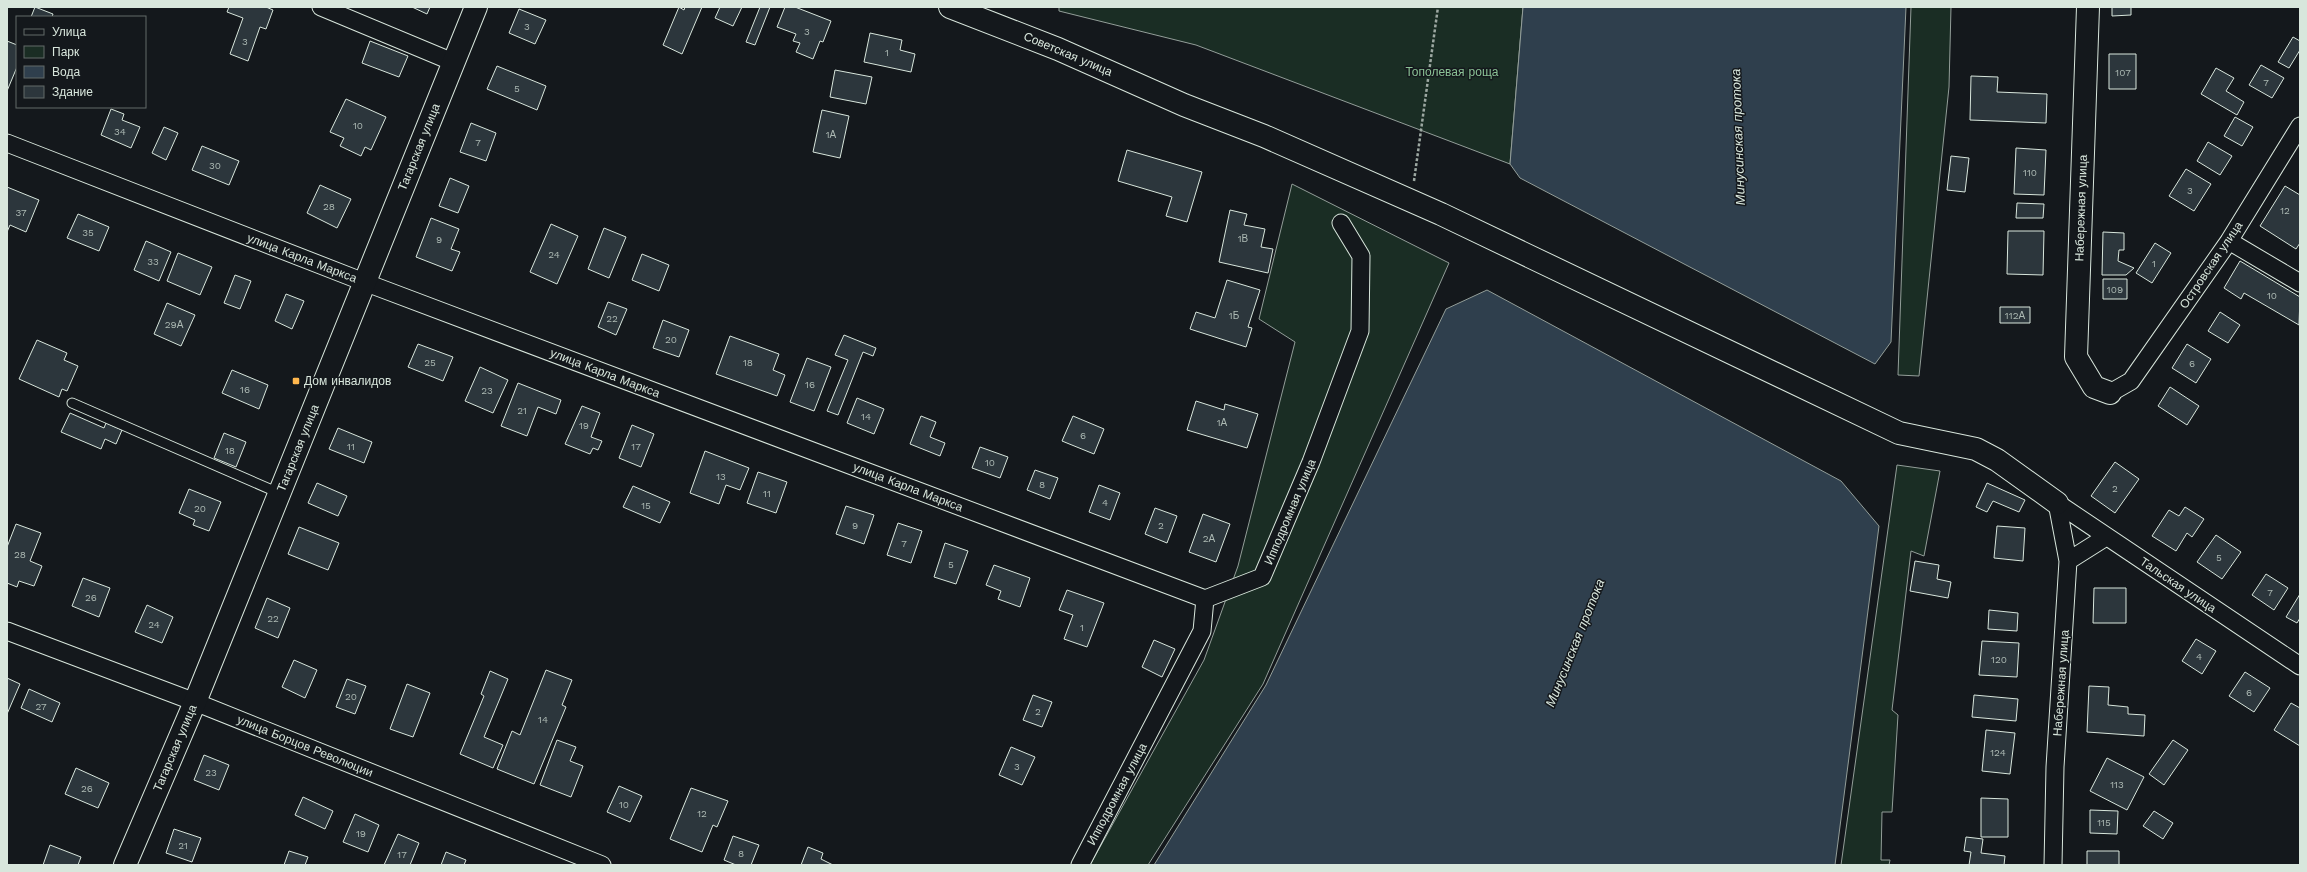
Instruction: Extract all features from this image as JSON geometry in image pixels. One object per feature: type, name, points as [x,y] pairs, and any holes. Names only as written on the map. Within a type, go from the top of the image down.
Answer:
[{"type":"street","points":[[321,7],[454,62]]},
{"type":"street","name":"Тагарская улица","points":[[126,865],[195,702],[476,7]]},
{"type":"street","name":"Советская улица","points":[[950,7],[1058,49],[1184,105],[1264,136],[1441,214],[1899,433],[1976,449],[1997,460],[2057,503]]},
{"type":"street","name":"Набережная улица","points":[[2088,7],[2076,357],[2094,387],[2110,393]]},
{"type":"street","name":"Островская улица","points":[[2110,393],[2131,381],[2229,241],[2300,126]]},
{"type":"street","name":"улица Карла Маркса","points":[[7,143],[364,282],[1205,599]]},
{"type":"street","name":"Ипподромная улица","points":[[1080,865],[1202,630],[1205,599],[1262,577],[1311,462],[1360,331],[1361,256],[1341,223]]},
{"type":"street","points":[[2229,241],[2300,283]]},
{"type":"street","name":"Набережная улица","points":[[2053,865],[2055,767],[2068,561],[2057,503]]},
{"type":"street","name":"Тальская улица","points":[[2057,503],[2300,666]]},
{"type":"street","points":[[2068,561],[2106,537]]},
{"type":"street","name":"улица Борцов Революции","points":[[7,631],[195,702],[602,865]]},
{"type":"lane","points":[[72,403],[279,494]]},
{"type":"path","points":[[1412,202],[1438,7]]},
{"type":"green space","name":"Тополевая роща","points":[[1059,7],[1523,7],[1510,164],[1196,45],[1059,11]]},
{"type":"green space","points":[[1911,7],[1951,7],[1949,87],[1919,376],[1898,375]]},
{"type":"green space","points":[[1292,184],[1449,263],[1263,684],[1148,865],[1090,865],[1204,660],[1238,566],[1295,342],[1259,319]]},
{"type":"green space","points":[[1897,465],[1940,471],[1924,556],[1911,551],[1892,710],[1898,715],[1892,812],[1882,812],[1881,860],[1890,860],[1889,865],[1841,865]]},
{"type":"water","name":"Минусинская протока","points":[[1523,7],[1906,7],[1891,342],[1875,364],[1520,178],[1510,164]]},
{"type":"water","name":"Минусинская протока","points":[[1487,290],[1841,481],[1879,526],[1835,865],[1154,865],[1266,685],[1446,309]]},
{"type":"building","points":[[35,7],[53,14],[52,16],[31,16]]},
{"type":"building","points":[[229,7],[266,7],[273,10],[266,29],[260,27],[248,61],[230,54],[243,18],[227,12]]},
{"type":"building","points":[[412,7],[430,7],[427,14]]},
{"type":"building","points":[[679,7],[684,10],[685,7],[702,7],[682,54],[663,45]]},
{"type":"building","points":[[720,7],[742,7],[733,26],[715,18]]},
{"type":"building","points":[[760,7],[770,7],[755,45],[746,42]]},
{"type":"building","points":[[785,7],[795,7],[831,21],[823,42],[820,41],[813,59],[796,52],[800,43],[793,41],[796,34],[777,27]]},
{"type":"building","points":[[2112,7],[2131,7],[2131,15],[2112,16]]},
{"type":"building","points":[[519,9],[546,20],[535,44],[509,33]]},
{"type":"building","points":[[870,33],[902,40],[900,50],[915,54],[911,72],[864,62]]},
{"type":"building","points":[[2293,37],[2300,41],[2300,50],[2289,68],[2278,62]]},
{"type":"building","points":[[7,41],[16,45],[16,69],[7,91]]},
{"type":"building","points":[[370,41],[408,56],[399,77],[362,63]]},
{"type":"building","points":[[2109,54],[2136,54],[2136,89],[2109,89]]},
{"type":"building","points":[[2261,65],[2284,78],[2272,98],[2249,85]]},
{"type":"building","points":[[497,66],[546,86],[537,110],[487,89]]},
{"type":"building","points":[[2216,68],[2234,78],[2226,91],[2244,102],[2237,115],[2201,94]]},
{"type":"building","points":[[835,70],[872,77],[866,104],[830,97]]},
{"type":"building","points":[[1971,76],[1998,77],[1997,92],[2047,94],[2046,123],[1970,120]]},
{"type":"building","points":[[346,99],[386,117],[371,150],[365,147],[361,156],[340,146],[344,138],[330,132]]},
{"type":"building","points":[[111,109],[124,114],[122,120],[140,127],[131,148],[101,135]]},
{"type":"building","points":[[822,110],[849,116],[840,158],[813,152]]},
{"type":"building","points":[[2235,117],[2253,127],[2242,146],[2224,136]]},
{"type":"building","points":[[471,123],[496,133],[486,161],[460,152]]},
{"type":"building","points":[[164,127],[178,133],[166,160],[152,153]]},
{"type":"building","points":[[2208,142],[2232,156],[2220,175],[2197,161]]},
{"type":"building","points":[[202,146],[239,161],[229,185],[192,170]]},
{"type":"building","points":[[2016,148],[2046,150],[2044,195],[2014,194]]},
{"type":"building","points":[[1127,150],[1202,172],[1187,222],[1166,216],[1172,197],[1118,181]]},
{"type":"building","points":[[1951,156],[1969,158],[1965,192],[1947,190]]},
{"type":"building","points":[[2186,169],[2211,184],[2194,211],[2169,196]]},
{"type":"building","points":[[450,178],[469,186],[458,213],[439,206]]},
{"type":"building","points":[[320,185],[351,199],[337,228],[307,213]]},
{"type":"building","points":[[2285,186],[2300,195],[2300,243],[2296,249],[2260,226]]},
{"type":"building","points":[[7,187],[39,200],[26,232],[10,225],[7,232]]},
{"type":"building","points":[[2017,203],[2044,204],[2043,218],[2016,218]]},
{"type":"building","points":[[1230,210],[1247,214],[1244,225],[1265,229],[1261,247],[1273,249],[1268,273],[1219,262]]},
{"type":"building","points":[[78,214],[109,227],[99,251],[67,238]]},
{"type":"building","points":[[431,218],[459,229],[451,249],[460,252],[452,271],[416,257]]},
{"type":"building","points":[[551,224],[578,236],[557,284],[530,272]]},
{"type":"building","points":[[604,228],[626,237],[609,278],[588,269]]},
{"type":"building","points":[[2008,231],[2044,231],[2043,275],[2007,274]]},
{"type":"building","points":[[2103,232],[2124,233],[2124,250],[2119,250],[2118,261],[2134,268],[2126,275],[2102,275]]},
{"type":"building","points":[[146,241],[171,252],[159,281],[134,270]]},
{"type":"building","points":[[2155,243],[2171,253],[2152,283],[2136,273]]},
{"type":"building","points":[[178,253],[212,267],[200,295],[167,281]]},
{"type":"building","points":[[642,254],[669,265],[659,291],[632,280]]},
{"type":"building","points":[[2240,261],[2300,297],[2299,325],[2244,293],[2241,299],[2224,288]]},
{"type":"building","points":[[235,275],[251,281],[240,309],[224,303]]},
{"type":"building","points":[[2103,279],[2127,279],[2127,299],[2103,299]]},
{"type":"building","points":[[1227,280],[1260,290],[1248,327],[1252,328],[1246,347],[1190,329],[1196,312],[1215,318]]},
{"type":"building","points":[[286,294],[304,301],[292,329],[275,321]]},
{"type":"building","points":[[608,302],[627,309],[616,335],[598,327]]},
{"type":"building","points":[[167,303],[195,315],[181,346],[154,334]]},
{"type":"building","points":[[2000,307],[2030,307],[2030,323],[2000,323]]},
{"type":"building","points":[[2220,312],[2240,325],[2228,343],[2208,331]]},
{"type":"building","points":[[663,320],[689,330],[679,357],[653,348]]},
{"type":"building","points":[[844,335],[876,348],[873,356],[863,352],[838,415],[827,411],[848,360],[835,355]]},
{"type":"building","points":[[730,336],[779,354],[773,370],[785,375],[777,396],[716,374]]},
{"type":"building","points":[[37,340],[67,353],[64,360],[78,366],[67,391],[62,389],[59,397],[19,379]]},
{"type":"building","points":[[418,344],[453,357],[443,381],[408,367]]},
{"type":"building","points":[[2187,344],[2211,359],[2196,383],[2172,368]]},
{"type":"building","points":[[807,358],[831,367],[814,411],[790,402]]},
{"type":"building","points":[[480,367],[508,380],[493,413],[465,401]]},
{"type":"building","points":[[232,370],[268,385],[259,409],[222,393]]},
{"type":"building","points":[[518,383],[561,400],[556,414],[538,407],[527,436],[501,426]]},
{"type":"building","points":[[2170,387],[2199,406],[2187,425],[2158,406]]},
{"type":"building","points":[[857,398],[884,409],[874,434],[847,423]]},
{"type":"building","points":[[1196,401],[1224,410],[1225,404],[1258,414],[1247,448],[1187,430]]},
{"type":"building","points":[[582,406],[600,413],[591,437],[602,441],[598,450],[593,448],[590,454],[565,444]]},
{"type":"building","points":[[70,413],[104,428],[106,423],[122,430],[116,444],[105,439],[101,449],[61,432]]},
{"type":"building","points":[[921,416],[936,422],[930,437],[945,443],[940,456],[910,444]]},
{"type":"building","points":[[1073,416],[1104,429],[1094,454],[1062,441]]},
{"type":"building","points":[[632,425],[654,434],[641,467],[619,458]]},
{"type":"building","points":[[338,428],[372,442],[364,463],[329,449]]},
{"type":"building","points":[[224,433],[246,442],[236,467],[214,458]]},
{"type":"building","points":[[980,447],[1008,457],[1000,478],[972,468]]},
{"type":"building","points":[[705,451],[749,468],[740,490],[726,485],[719,504],[690,493]]},
{"type":"building","points":[[2115,462],[2139,479],[2115,513],[2091,496]]},
{"type":"building","points":[[1035,470],[1058,478],[1050,499],[1027,490]]},
{"type":"building","points":[[758,472],[787,482],[776,513],[747,503]]},
{"type":"building","points":[[317,483],[347,496],[338,516],[308,503]]},
{"type":"building","points":[[1987,483],[2025,500],[2019,512],[1993,501],[1987,512],[1976,507]]},
{"type":"building","points":[[1099,485],[1120,493],[1110,520],[1089,512]]},
{"type":"building","points":[[633,486],[670,502],[660,523],[623,507]]},
{"type":"building","points":[[189,489],[221,502],[209,531],[193,525],[195,520],[179,513]]},
{"type":"building","points":[[846,506],[874,515],[864,544],[836,534]]},
{"type":"building","points":[[2185,507],[2204,519],[2192,537],[2187,533],[2176,551],[2152,536],[2169,510],[2179,516]]},
{"type":"building","points":[[1155,508],[1177,516],[1167,543],[1145,534]]},
{"type":"building","points":[[1203,514],[1230,524],[1216,562],[1189,552]]},
{"type":"building","points":[[898,523],[922,531],[911,563],[887,555]]},
{"type":"building","points":[[16,524],[41,533],[30,561],[42,566],[34,586],[19,581],[17,587],[7,583],[7,547]]},
{"type":"building","points":[[1997,526],[2025,528],[2023,561],[1994,558]]},
{"type":"building","points":[[299,527],[339,543],[328,570],[288,554]]},
{"type":"building","points":[[2216,535],[2241,552],[2222,579],[2197,562]]},
{"type":"building","points":[[945,543],[968,551],[956,584],[934,577]]},
{"type":"building","points":[[1915,561],[1939,565],[1937,579],[1951,582],[1948,598],[1910,591]]},
{"type":"building","points":[[994,565],[1030,578],[1020,607],[998,599],[1001,591],[986,585]]},
{"type":"building","points":[[2266,574],[2288,588],[2274,610],[2252,595]]},
{"type":"building","points":[[83,578],[110,588],[99,617],[72,606]]},
{"type":"building","points":[[2094,588],[2126,588],[2126,623],[2093,623]]},
{"type":"building","points":[[1067,590],[1104,603],[1087,647],[1064,639],[1073,615],[1059,610]]},
{"type":"building","points":[[2300,594],[2300,618],[2297,623],[2286,617]]},
{"type":"building","points":[[267,598],[290,608],[278,638],[255,628]]},
{"type":"building","points":[[147,605],[173,617],[162,643],[135,632]]},
{"type":"building","points":[[1989,610],[2018,613],[2017,631],[1988,629]]},
{"type":"building","points":[[2196,639],[2216,651],[2202,674],[2182,661]]},
{"type":"building","points":[[1154,640],[1175,649],[1162,677],[1142,667]]},
{"type":"building","points":[[1982,641],[2019,643],[2017,677],[1979,675]]},
{"type":"building","points":[[294,660],[317,670],[305,698],[282,687]]},
{"type":"building","points":[[546,670],[572,680],[562,705],[566,707],[534,784],[497,769],[512,731],[520,735]]},
{"type":"building","points":[[490,671],[508,679],[484,737],[503,745],[493,768],[460,754],[484,696],[481,694]]},
{"type":"building","points":[[2245,672],[2270,688],[2254,712],[2229,696]]},
{"type":"building","points":[[7,678],[20,684],[7,714]]},
{"type":"building","points":[[347,679],[366,686],[355,714],[336,707]]},
{"type":"building","points":[[407,684],[430,693],[413,737],[390,729]]},
{"type":"building","points":[[2089,686],[2109,687],[2108,705],[2128,707],[2128,714],[2145,715],[2144,736],[2087,732]]},
{"type":"building","points":[[29,689],[60,703],[52,722],[21,708]]},
{"type":"building","points":[[1033,695],[1052,702],[1042,727],[1023,720]]},
{"type":"building","points":[[1974,695],[2018,699],[2016,721],[1972,717]]},
{"type":"building","points":[[2291,703],[2300,708],[2300,746],[2274,730]]},
{"type":"building","points":[[1986,730],[2015,733],[2010,774],[1982,771]]},
{"type":"building","points":[[557,740],[576,747],[570,761],[583,766],[571,797],[540,785]]},
{"type":"building","points":[[2173,740],[2188,750],[2164,785],[2149,774]]},
{"type":"building","points":[[1011,747],[1035,757],[1022,785],[999,775]]},
{"type":"building","points":[[204,755],[229,765],[219,790],[194,780]]},
{"type":"building","points":[[2107,758],[2144,777],[2127,810],[2090,791]]},
{"type":"building","points":[[76,768],[109,783],[98,808],[65,794]]},
{"type":"building","points":[[619,786],[642,796],[630,822],[607,812]]},
{"type":"building","points":[[691,788],[728,801],[717,827],[713,825],[702,852],[670,839]]},
{"type":"building","points":[[303,797],[333,811],[325,829],[295,815]]},
{"type":"building","points":[[1981,798],[2008,799],[2008,837],[1981,837]]},
{"type":"building","points":[[2090,810],[2118,811],[2117,834],[2090,833]]},
{"type":"building","points":[[2154,811],[2173,823],[2163,839],[2143,826]]},
{"type":"building","points":[[355,814],[379,825],[368,852],[343,842]]},
{"type":"building","points":[[174,829],[201,838],[192,862],[166,853]]},
{"type":"building","points":[[398,834],[419,843],[410,865],[384,865]]},
{"type":"building","points":[[733,836],[759,845],[751,865],[736,865],[724,860]]},
{"type":"building","points":[[1966,837],[1983,839],[1981,853],[2005,856],[2004,865],[1969,865],[1971,852],[1964,851]]},
{"type":"building","points":[[50,845],[81,857],[78,865],[43,865]]},
{"type":"building","points":[[808,847],[823,853],[821,859],[833,865],[801,865]]},
{"type":"building","points":[[289,851],[308,857],[305,865],[284,865]]},
{"type":"building","points":[[2087,851],[2119,851],[2119,865],[2087,865]]},
{"type":"building","points":[[446,852],[466,860],[464,865],[441,865]]},
{"type":"place","name":"Дом инвалидов","points":[[296,381]]}]
